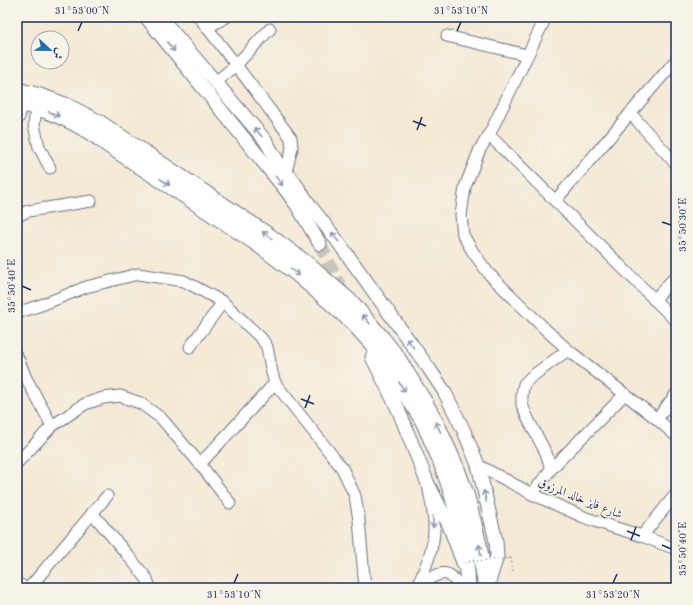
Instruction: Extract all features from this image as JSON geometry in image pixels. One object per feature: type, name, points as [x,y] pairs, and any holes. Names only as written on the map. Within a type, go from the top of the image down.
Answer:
[{"type":"highway","points":[[18,99],[40,96],[65,105],[100,123],[270,237],[306,263],[353,304],[397,357],[440,430],[457,469],[468,501],[479,545],[487,588]]},
{"type":"highway","points":[[18,99],[36,108],[47,111],[91,133],[256,243],[302,278],[354,324],[372,344],[423,421],[440,460],[451,491],[465,544],[467,575]]},
{"type":"main road","points":[[146,17],[281,184],[296,204],[320,244]]},
{"type":"main road","points":[[160,17],[265,140],[278,162],[336,239],[444,391],[464,431],[478,465],[496,541],[497,556],[487,588]]},
{"type":"main road","points":[[372,357],[398,408],[428,484],[449,525],[467,575]]},
{"type":"street","points":[[198,17],[291,138],[292,148],[286,172]]},
{"type":"street","points":[[207,28],[226,17]]},
{"type":"street","points":[[546,17],[489,135],[480,150],[465,187],[461,215],[463,235],[489,274],[545,329],[568,350],[658,419],[676,436]]},
{"type":"street","points":[[216,82],[236,65],[270,29]]},
{"type":"street","points":[[447,36],[527,55]]},
{"type":"street","points":[[555,201],[676,60]]},
{"type":"street","points":[[17,120],[19,117],[18,99]]},
{"type":"street","points":[[36,108],[34,125],[39,147],[50,168]]},
{"type":"street","points":[[630,113],[676,164]]},
{"type":"street","points":[[489,135],[676,321]]},
{"type":"street","points":[[17,216],[28,211],[92,201]]},
{"type":"street","points":[[17,313],[44,304],[86,286],[138,274],[184,281],[223,302],[262,339],[267,347],[275,383],[342,468],[355,496],[359,520],[365,588]]},
{"type":"street","points":[[654,300],[676,276]]},
{"type":"street","points":[[190,347],[223,302]]},
{"type":"street","points":[[551,469],[546,453],[522,405],[522,394],[524,384],[531,376],[568,350]]},
{"type":"street","points":[[17,356],[21,380],[52,426]]},
{"type":"street","points":[[200,464],[275,383]]},
{"type":"street","points":[[532,494],[551,469],[625,394]]},
{"type":"street","points":[[658,419],[676,394]]},
{"type":"street","points":[[17,463],[52,426],[85,404],[103,398],[120,396],[140,403],[161,418],[200,464],[230,503]]},
{"type":"street","name":"شارع فايز خالد المرزوق","points":[[478,465],[532,494],[599,523],[642,536],[676,549]]},
{"type":"street","points":[[417,588],[433,542],[434,525],[428,484]]},
{"type":"street","points":[[642,536],[676,494]]},
{"type":"street","points":[[29,588],[107,496]]},
{"type":"street","points":[[92,514],[147,579],[150,588]]},
{"type":"street","points":[[417,588],[433,576],[440,573],[446,573],[452,577],[459,588]]},
{"type":"street","points":[[17,583],[25,588]]},
{"type":"path","points":[[467,575],[511,558],[513,572]]},
{"type":"tunnel","points":[[320,244],[344,295]]}]
